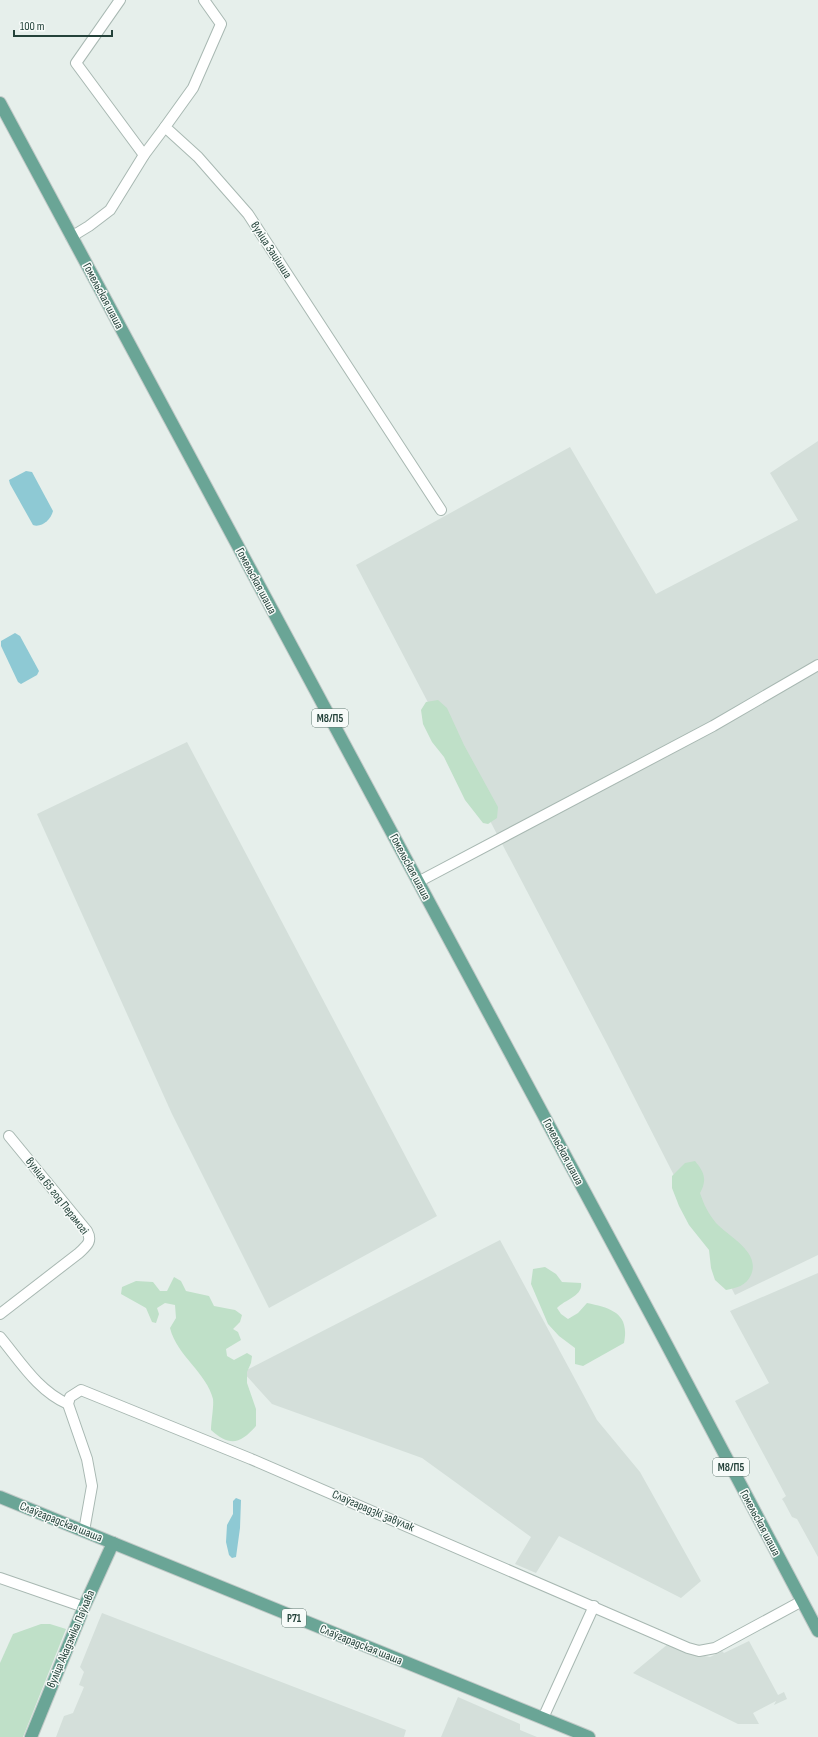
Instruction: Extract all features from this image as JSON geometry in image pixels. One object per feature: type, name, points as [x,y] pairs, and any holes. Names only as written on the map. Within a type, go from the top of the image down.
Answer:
[{"type":"main road","name":"Гомельская шаша","points":[[0,103],[818,1631]]},
{"type":"main road","name":"Слаўгарадская шаша","points":[[0,1497],[589,1737]]},
{"type":"main road","name":"вуліца Акадэміка Паўлава","points":[[31,1737],[84,1607],[113,1543]]},
{"type":"street","points":[[120,0],[76,63],[144,155]]},
{"type":"street","points":[[71,237],[89,226],[110,210],[144,155],[193,88],[221,24],[204,0]]},
{"type":"street","name":"вуліца Зацішша","points":[[165,128],[198,156],[248,214],[441,510]]},
{"type":"street","points":[[418,882],[706,729],[818,665]]},
{"type":"street","name":"вуліца 65 год Перамогі","points":[[0,1314],[79,1253],[88,1245],[90,1240],[87,1231],[9,1136]]},
{"type":"street","points":[[0,1337],[40,1385],[56,1399],[68,1404],[87,1458],[92,1486],[84,1531]]},
{"type":"street","points":[[0,1350],[13,1352]]},
{"type":"street","name":"Слаўгарадзкі завулак","points":[[68,1404],[70,1397],[81,1390],[251,1459],[594,1606],[675,1643],[699,1651],[715,1648],[802,1601]]},
{"type":"street","points":[[0,1578],[84,1607]]},
{"type":"street","points":[[543,1718],[594,1606]]},
{"type":"shaded area","points":[[818,441],[818,1255],[735,1295],[607,1044],[356,565],[570,447],[656,594],[798,520],[770,473]]},
{"type":"shaded area","points":[[187,742],[437,1216],[269,1308],[172,1114],[37,814]]},
{"type":"shaded area","points":[[500,1240],[597,1420],[640,1472],[701,1581],[681,1598],[559,1536],[536,1573],[515,1564],[531,1537],[422,1458],[272,1404],[243,1372]]},
{"type":"shaded area","points":[[818,1273],[818,1557],[797,1519],[792,1517],[782,1499],[786,1496],[735,1401],[769,1383],[730,1311]]},
{"type":"shaded area","points":[[102,1613],[406,1730],[404,1737],[56,1737],[64,1716],[73,1713],[84,1687],[79,1685],[84,1672],[80,1667]]},
{"type":"shaded area","points":[[749,1641],[778,1695],[784,1692],[787,1699],[774,1705],[776,1701],[753,1713],[759,1724],[738,1724],[633,1673],[668,1644],[690,1653],[710,1657],[722,1651],[724,1653]]},
{"type":"shaded area","points":[[458,1697],[520,1724],[520,1730],[537,1737],[441,1737]]},
{"type":"green space","points":[[438,700],[447,708],[464,745],[498,807],[497,818],[488,824],[483,823],[465,800],[444,757],[432,742],[423,724],[421,710],[426,702]]},
{"type":"green space","points":[[695,1161],[703,1173],[704,1184],[700,1193],[708,1212],[716,1223],[748,1252],[752,1259],[753,1267],[749,1279],[744,1284],[737,1287],[726,1290],[715,1280],[711,1268],[709,1250],[689,1225],[672,1188],[672,1176],[685,1163]]},
{"type":"green space","points":[[545,1267],[556,1274],[562,1282],[581,1283],[581,1287],[577,1294],[557,1308],[561,1314],[568,1319],[578,1313],[587,1303],[611,1310],[621,1318],[624,1325],[624,1343],[583,1366],[575,1364],[575,1348],[559,1336],[548,1324],[531,1284],[533,1269]]},
{"type":"green space","points":[[174,1277],[181,1281],[186,1291],[209,1296],[214,1306],[235,1310],[242,1315],[240,1322],[233,1329],[238,1332],[241,1340],[226,1349],[227,1356],[234,1360],[247,1353],[252,1356],[247,1372],[247,1383],[256,1409],[256,1426],[240,1440],[229,1441],[211,1430],[213,1399],[210,1390],[199,1372],[179,1347],[170,1328],[176,1318],[175,1305],[165,1303],[157,1308],[159,1314],[156,1323],[152,1322],[146,1308],[121,1294],[122,1287],[136,1281],[153,1282],[160,1291],[167,1291]]},
{"type":"green space","points":[[41,1624],[50,1624],[66,1629],[23,1737],[0,1737],[0,1663],[13,1634]]},
{"type":"water","points":[[26,471],[32,472],[53,511],[48,520],[36,526],[33,525],[9,480]]},
{"type":"water","points":[[15,633],[20,636],[39,671],[37,675],[21,684],[18,682],[1,646],[1,641]]},
{"type":"water","points":[[236,1498],[241,1500],[240,1528],[236,1557],[232,1558],[229,1555],[226,1542],[227,1525],[233,1514],[233,1501]]}]
